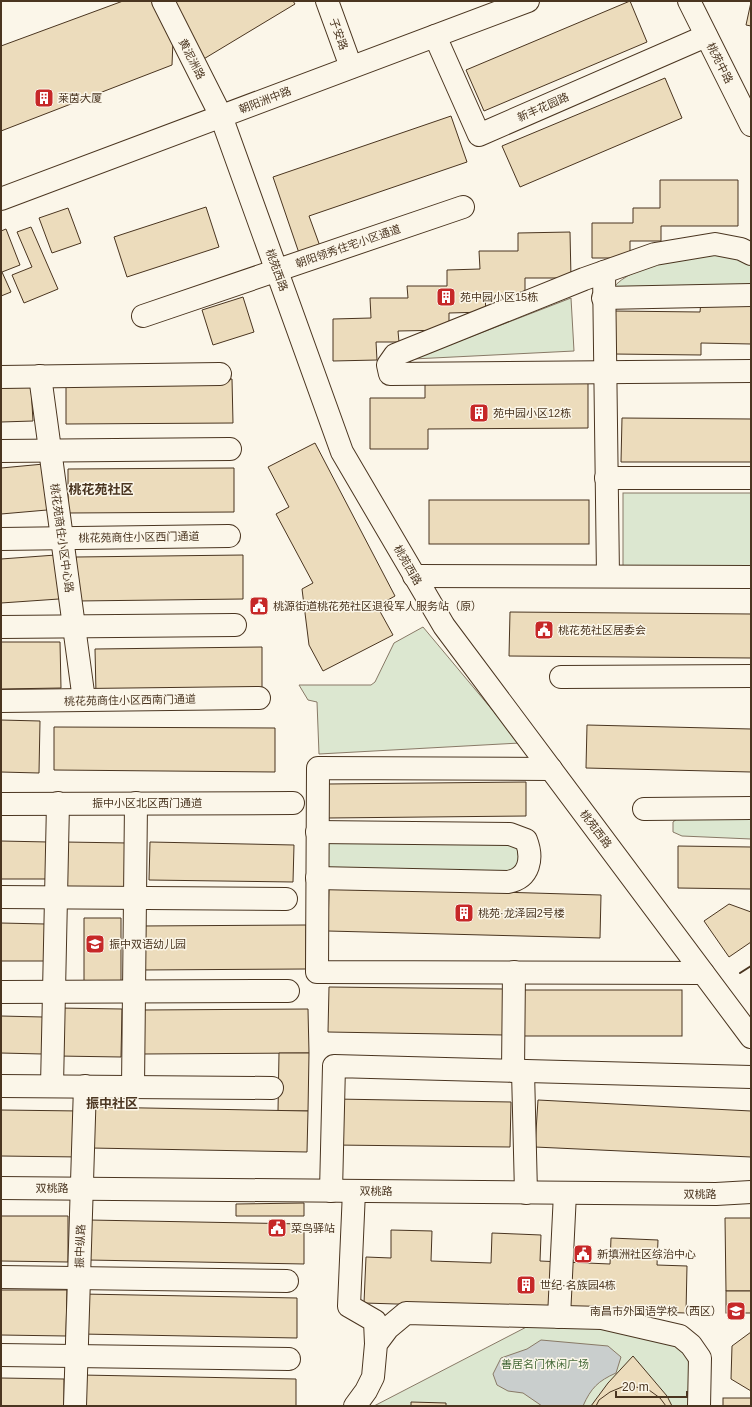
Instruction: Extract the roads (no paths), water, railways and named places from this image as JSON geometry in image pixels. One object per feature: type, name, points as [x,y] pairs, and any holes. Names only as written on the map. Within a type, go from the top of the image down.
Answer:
[{"type":"street","name":"黄泥洲路","points":[[162,1],[222,116]]},
{"type":"street","name":"子安路","points":[[327,1],[351,67]]},
{"type":"street","name":"朝阳洲中路","points":[[1,199],[528,1]]},
{"type":"street","name":"桃苑中路","points":[[689,1],[751,125]]},
{"type":"street","name":"新丰花园路","points":[[435,36],[479,135],[706,36]]},
{"type":"street","name":"桃苑西路","points":[[222,116],[342,452],[444,626],[751,1037]]},
{"type":"street","name":"朝阳领秀住宅小区通道","points":[[143,316],[463,206]]},
{"type":"street","points":[[751,254],[741,249],[715,244],[655,254],[604,272],[395,355],[388,365],[390,374],[751,371]]},
{"type":"street","points":[[604,272],[603,298],[608,576]]},
{"type":"street","points":[[603,298],[751,295]]},
{"type":"street","points":[[1,377],[220,374]]},
{"type":"street","name":"桃花苑商住小区中心路","points":[[40,376],[84,700]]},
{"type":"street","points":[[1,451],[230,449]]},
{"type":"street","points":[[606,478],[751,478]]},
{"type":"street","name":"桃花苑商住小区西门通道","points":[[1,539],[229,536]]},
{"type":"street","points":[[414,576],[751,577]]},
{"type":"street","points":[[1,627],[235,625]]},
{"type":"street","points":[[561,677],[751,676]]},
{"type":"street","name":"桃花苑商住小区西南门通道","points":[[1,701],[259,698]]},
{"type":"street","points":[[551,769],[318,768],[317,972],[703,973]]},
{"type":"street","points":[[52,1086],[58,803]]},
{"type":"street","points":[[133,1087],[136,803]]},
{"type":"street","name":"振中小区北区西门通道","points":[[1,804],[293,803]]},
{"type":"street","points":[[644,808],[751,808]]},
{"type":"street","points":[[318,832],[510,834],[526,840],[530,851],[530,862],[525,871],[517,880],[508,882],[318,878]]},
{"type":"street","points":[[1,897],[286,899]]},
{"type":"street","points":[[514,972],[518,1071],[526,1193]]},
{"type":"street","points":[[1,992],[288,991]]},
{"type":"street","points":[[331,1191],[334,1066],[751,1077]]},
{"type":"street","points":[[1,1086],[272,1088]]},
{"type":"street","name":"振中纵路","points":[[75,1406],[85,1086]]},
{"type":"street","name":"双桃路","points":[[1,1188],[526,1193],[716,1194],[751,1192]]},
{"type":"street","points":[[354,1191],[349,1306],[375,1321],[376,1344],[373,1377],[366,1391],[355,1406]]},
{"type":"street","points":[[559,1317],[565,1193]]},
{"type":"street","points":[[1,1277],[287,1281]]},
{"type":"street","points":[[376,1344],[388,1328],[406,1313],[602,1318],[680,1336],[691,1345],[700,1358],[699,1406]]},
{"type":"street","points":[[1,1355],[289,1359]]},
{"type":"place","name":"莱茵大厦","points":[[44,98]]},
{"type":"place","name":"苑中园小区15栋","points":[[446,297]]},
{"type":"place","name":"苑中园小区12栋","points":[[479,413]]},
{"type":"place","name":"桃源街道桃花苑社区退役军人服务站（原）","points":[[259,606]]},
{"type":"place","name":"桃花苑社区居委会","points":[[544,630]]},
{"type":"place","name":"桃苑·龙泽园2号楼","points":[[464,913]]},
{"type":"place","name":"振中双语幼儿园","points":[[95,944]]},
{"type":"place","name":"菜鸟驿站","points":[[277,1228]]},
{"type":"place","name":"新填洲社区综治中心","points":[[583,1254]]},
{"type":"place","name":"世纪·名族园4栋","points":[[526,1285]]},
{"type":"place","name":"南昌市外国语学校（西区）","points":[[736,1311]]},
{"type":"district","name":"桃花苑社区","points":[[101,489]]},
{"type":"district","name":"振中社区","points":[[112,1103]]},
{"type":"park label","name":"善居名门休闲广场","points":[[545,1364]]}]
